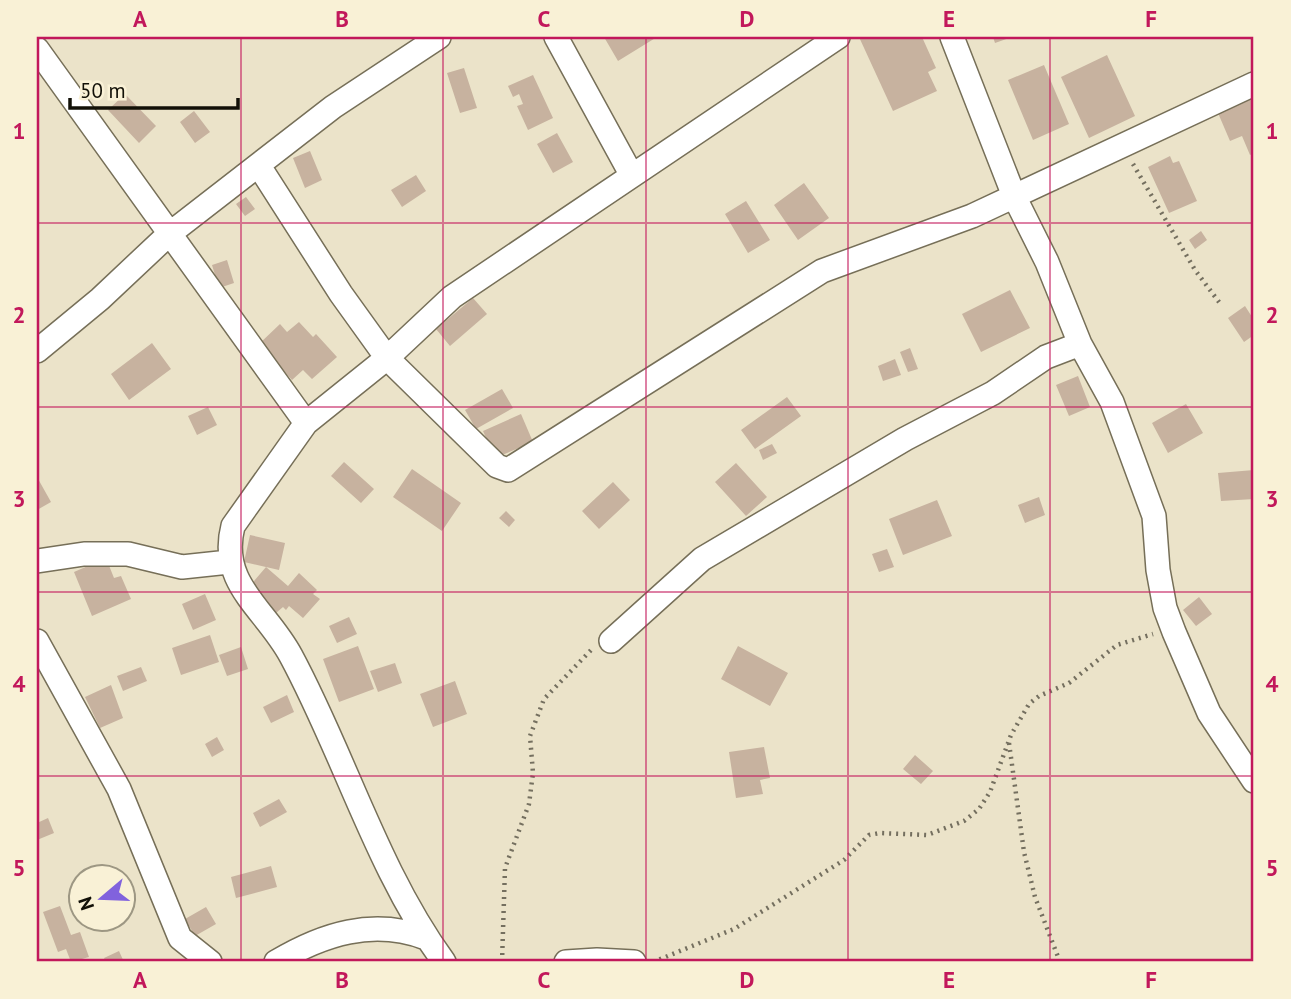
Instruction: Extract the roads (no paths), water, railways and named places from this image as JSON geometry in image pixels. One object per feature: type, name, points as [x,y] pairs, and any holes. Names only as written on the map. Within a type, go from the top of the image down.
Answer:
[{"type":"street","points":[[37,351],[100,299],[168,235],[333,107],[439,37]]},
{"type":"street","points":[[556,37],[631,174]]},
{"type":"street","points":[[444,962],[426,938],[376,842],[290,654],[267,617],[245,595],[229,562],[228,546],[233,526],[306,423],[387,358],[452,297],[838,37]]},
{"type":"street","points":[[952,37],[1014,196],[1056,283],[1080,344],[1112,402],[1154,516],[1158,570],[1165,608],[1174,632],[1209,713],[1254,781]]},
{"type":"street","points":[[37,49],[168,235],[306,423]]},
{"type":"street","points":[[259,166],[341,294],[387,358],[497,466],[508,470],[822,271],[972,216],[1254,84]]},
{"type":"street","points":[[611,641],[702,559],[905,439],[993,393],[1046,357],[1080,344]]},
{"type":"street","points":[[37,561],[84,554],[117,554],[182,567],[229,562]]},
{"type":"street","points":[[38,648],[119,789],[180,938],[210,962]]},
{"type":"street","points":[[276,962],[297,950],[355,930],[372,927],[399,929],[426,938]]},
{"type":"street","points":[[566,962],[634,962]]}]
